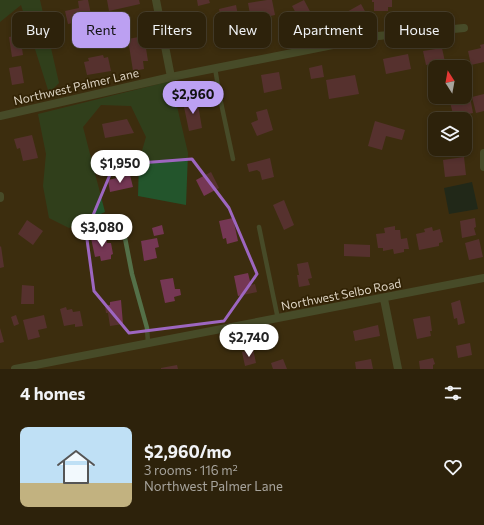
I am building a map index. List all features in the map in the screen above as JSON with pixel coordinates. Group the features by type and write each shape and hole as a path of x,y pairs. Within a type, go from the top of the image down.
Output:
{"street":[{"path":"156,0 171,77"},
{"name":"Northwest Palmer Lane","path":"0,116 171,77 378,36 464,28"},
{"path":"484,153 484,167"},
{"name":"Northwest Selbo Road","path":"15,369 384,299 484,278"},
{"path":"384,299 398,369"}],"lane":[{"path":"215,68 233,159"},
{"path":"259,228 278,319"},
{"path":"125,238 132,274 146,328 148,343"}],"highlighted area":[{"path":"192,159 229,208 257,274 224,321 129,333 94,291 86,232 114,165"}],"green space":[{"path":"0,0 40,0 43,12 23,12 21,5 0,22"},
{"path":"35,48 51,48 59,83 49,93"},
{"path":"171,81 188,153 186,205 138,196 139,161 146,137 131,106 101,105 83,127 105,212 69,228 49,218 43,186 46,154 38,114"}],"water":[{"path":"472,182 478,209 449,214 444,188"}],"building":[{"path":"88,0 91,12 72,12 72,23 68,24 65,11 79,8 78,1"},
{"path":"107,0 139,0 140,4 109,11"},
{"path":"197,0 209,0 210,3 198,6"},
{"path":"272,0 275,15 271,16 271,12 250,12 248,3"},
{"path":"304,0 310,12 295,12 292,6"},
{"path":"372,0 392,0 392,7 388,7 388,11 374,11 374,2 372,2"},
{"path":"361,4 365,12 347,12"},
{"path":"236,5 237,12 220,12 219,9"},
{"path":"12,36 12,48 22,48 23,55 12,57 9,37"},
{"path":"138,37 138,48 146,48 148,61 143,61 144,69 133,71 129,48 130,39"},
{"path":"484,44 484,62 472,65 472,60 470,60 468,51 481,48 480,45"},
{"path":"442,48 445,60 428,60 428,65 426,65 423,51"},
{"path":"408,54 411,69 386,74 383,59"},
{"path":"103,55 104,58 108,57 111,71 87,75 84,62 89,61 88,58"},
{"path":"322,65 324,77 311,79 309,68"},
{"path":"21,66 24,83 12,85 9,68"},
{"path":"279,72 282,89 264,93 261,75"},
{"path":"355,75 359,94 329,99 326,80"},
{"path":"484,94 484,111 476,113 472,97"},
{"path":"197,99 202,128 189,131 183,102"},
{"path":"450,104 471,104 473,113 472,112 452,112"},
{"path":"267,109 273,130 257,136 251,123 258,120 256,112"},
{"path":"127,119 134,133 105,138 102,124"},
{"path":"375,121 405,130 402,140 386,136 382,150 368,146"},
{"path":"32,135 38,158 23,161 20,148 17,149 14,139"},
{"path":"464,157 466,175 445,177 443,160"},
{"path":"270,158 274,177 262,180 260,172 257,170 249,172 247,164"},
{"path":"211,172 219,188 204,196 196,180"},
{"path":"130,175 133,187 110,192 108,180"},
{"path":"284,200 294,225 284,230 273,205"},
{"path":"233,218 238,241 227,244 226,238 223,239 219,221"},
{"path":"475,218 476,227 474,228 476,235 462,238 460,221"},
{"path":"27,220 43,231 33,245 18,234"},
{"path":"162,225 164,234 154,236 152,228"},
{"path":"395,226 395,230 400,230 401,239 407,238 409,249 404,249 404,252 394,254 393,249 383,251 383,248 378,248 376,234 385,233 384,228"},
{"path":"432,227 433,231 440,229 443,242 439,243 439,246 419,250 416,234 425,232 424,229"},
{"path":"106,235 107,243 111,243 113,254 111,255 111,259 101,261 100,256 95,257 91,238"},
{"path":"157,238 159,247 155,248 157,258 144,261 141,241"},
{"path":"479,239 483,257 469,260 465,243"},
{"path":"344,244 370,245 370,257 344,256"},
{"path":"1,246 4,267 0,268 0,247"},
{"path":"308,262 312,278 308,279 310,285 299,287 297,264"},
{"path":"248,273 251,285 255,284 257,292 238,296 234,276"},
{"path":"173,278 175,289 180,289 181,295 174,297 175,301 165,303 160,280"},
{"path":"22,285 34,286 34,304 21,304"},
{"path":"121,300 123,324 110,326 108,313 106,313 105,306 110,305 110,302"},
{"path":"460,300 465,323 458,325 457,318 454,319 451,303"},
{"path":"66,307 67,310 72,309 73,312 80,311 83,326 75,327 75,324 64,326 60,309"},
{"path":"16,315 19,324 14,326 11,317"},
{"path":"44,315 47,328 38,330 40,337 28,340 23,320"},
{"path":"430,316 432,331 430,331 431,336 417,339 413,319"},
{"path":"378,325 380,336 355,341 353,331"},
{"path":"0,328 4,342 0,343"},
{"path":"470,343 472,355 458,358 456,346"},
{"path":"253,349 256,363 245,366 242,352"},
{"path":"433,358 435,364 433,365 433,369 420,369 419,361"},
{"path":"283,359 287,369 273,369 271,363"},
{"path":"371,359 373,369 356,369 355,362"},
{"path":"177,365 178,369 161,369 161,368"}]}
